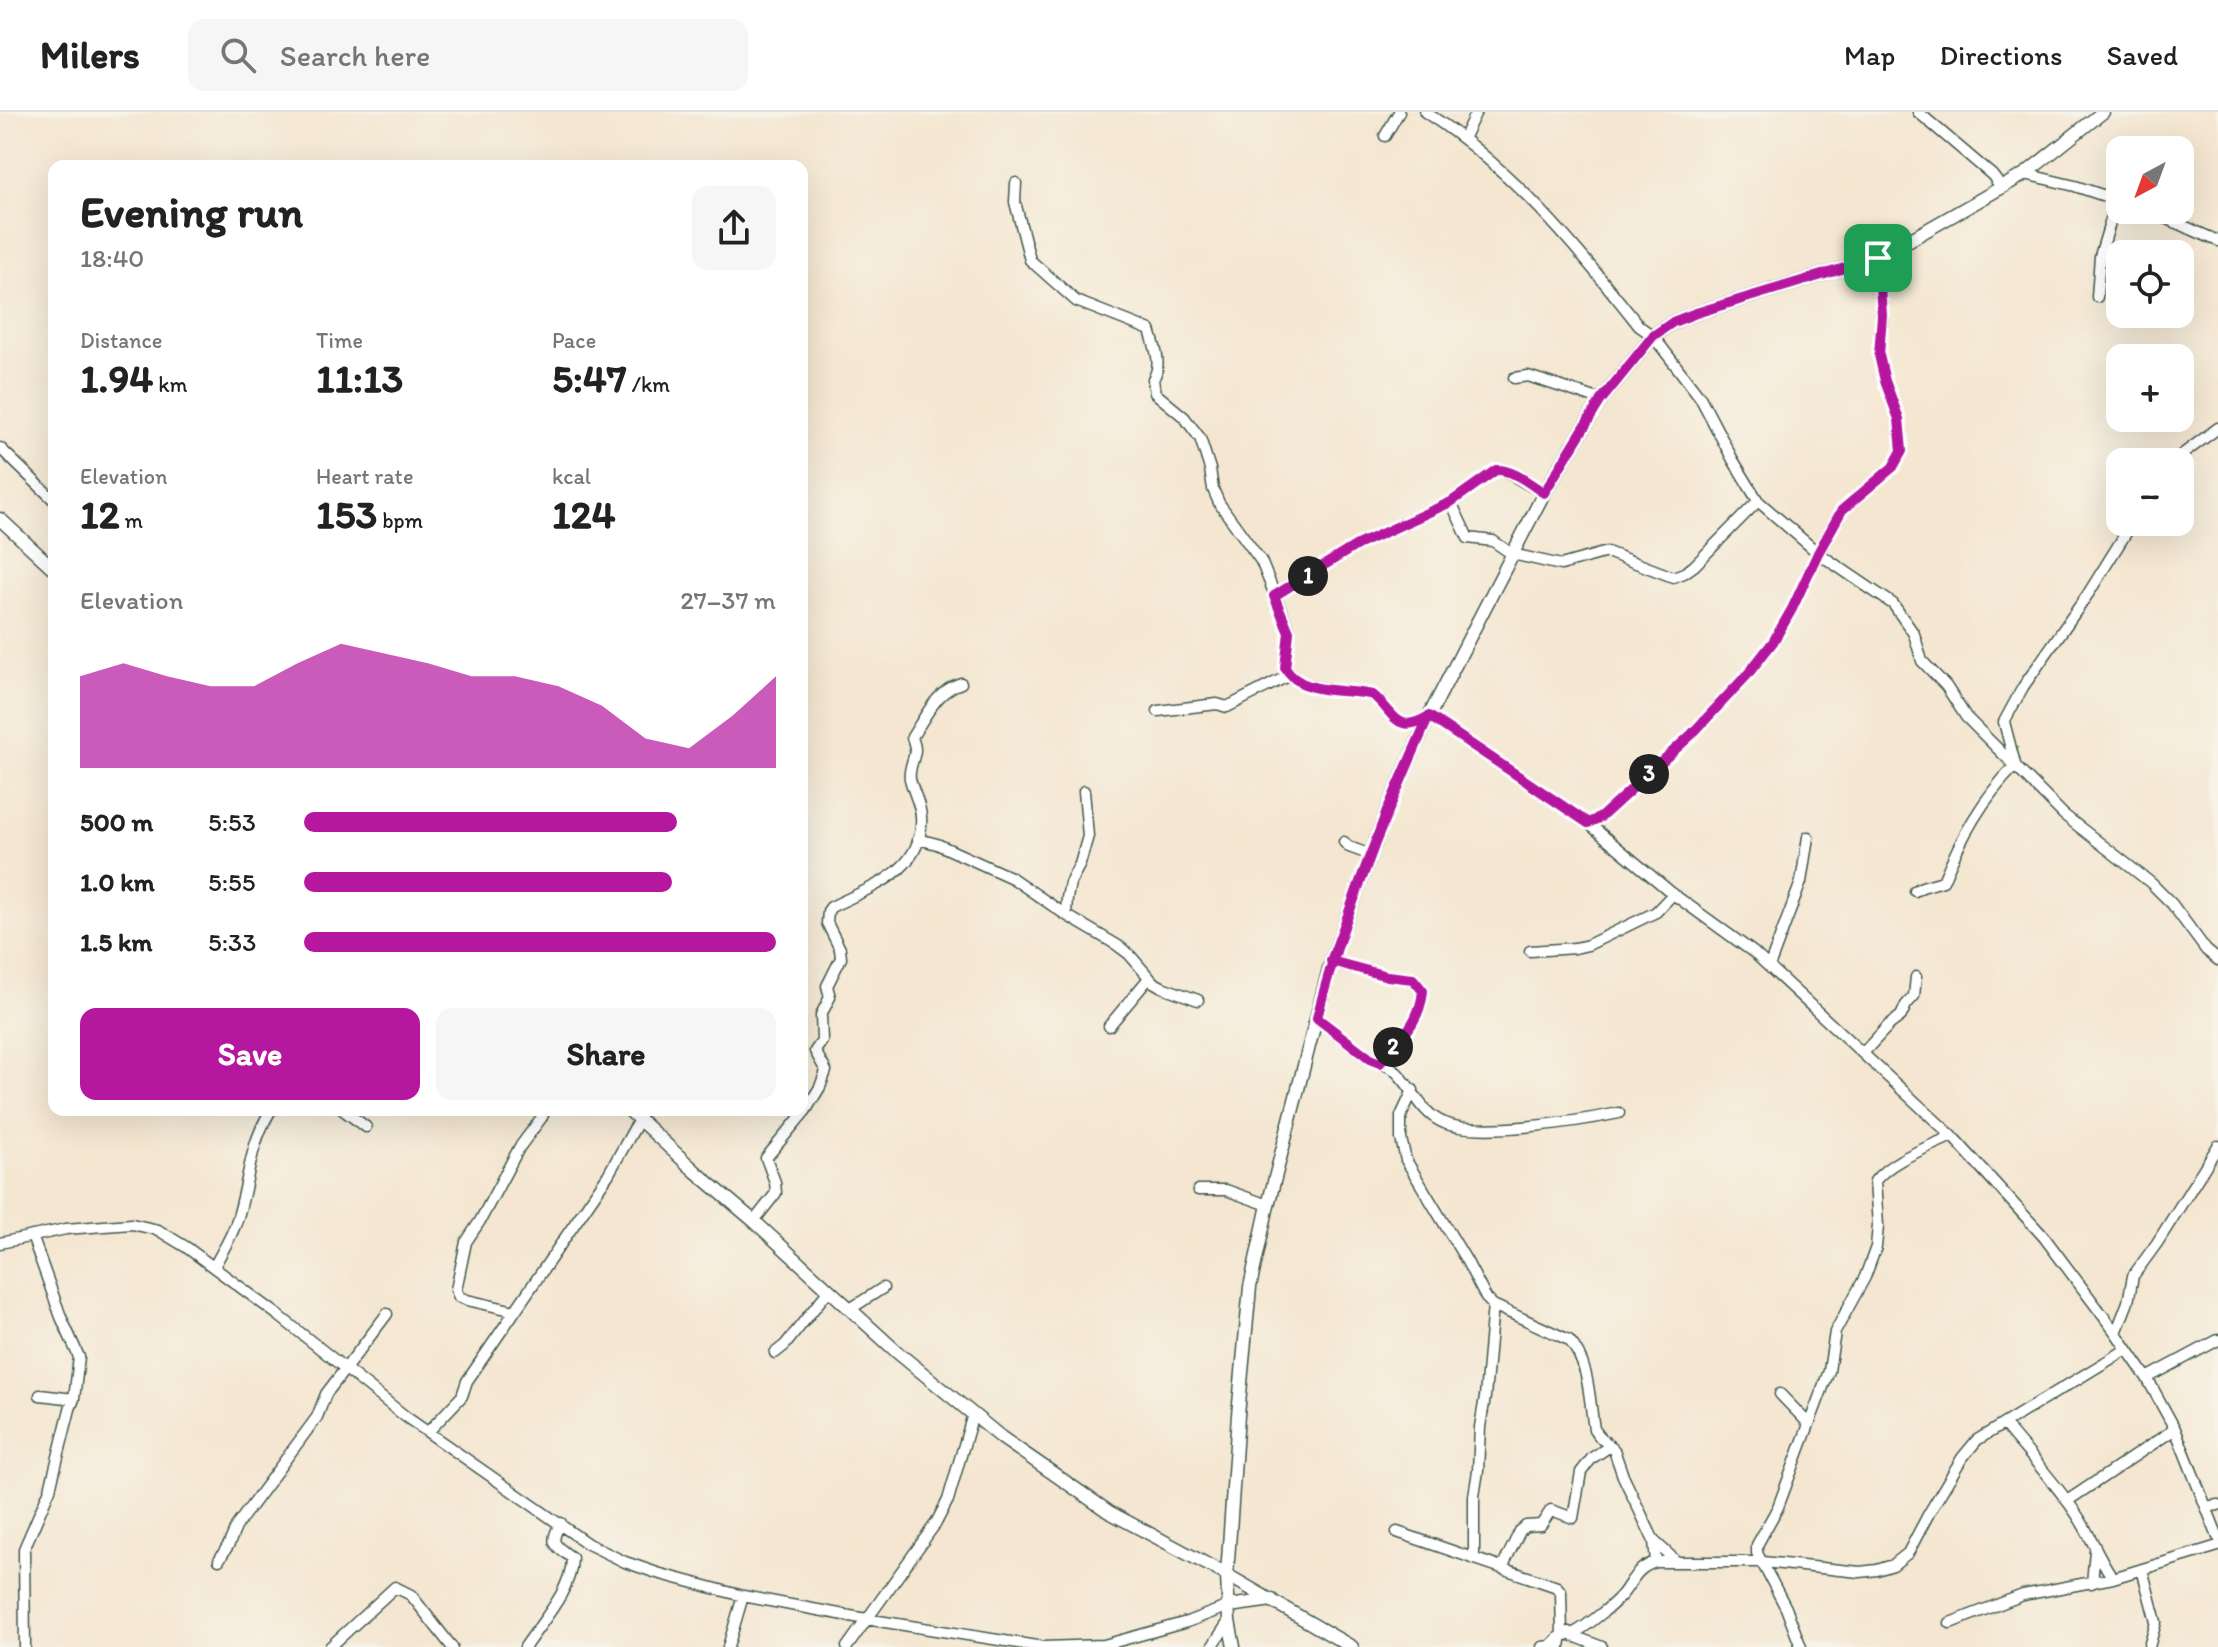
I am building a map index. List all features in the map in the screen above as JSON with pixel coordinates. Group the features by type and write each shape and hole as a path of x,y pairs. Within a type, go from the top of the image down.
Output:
{"street":[{"path":"1385,136 1399,112"},
{"path":"1425,112 1509,177 1546,213 1639,326 1653,336 1700,397 1758,501 1818,553 1893,604 1914,634 1922,661 1940,679 1966,717 2064,815 2151,883 2172,904 2206,950 2218,960"},
{"path":"1463,139 1476,112"},
{"path":"1918,112 1992,175 2002,188"},
{"path":"1234,1647 1229,1621 1227,1575 1250,1287 1331,961 1387,811 1429,716 1544,493 1601,400 1653,336 1673,322 1878,258 2025,174 2103,112"},
{"path":"2025,174 2106,196"},
{"path":"1016,183 1015,202 1030,260 1076,301 1150,330 1158,361 1158,372 1153,379 1155,393 1184,417 1200,438 1219,503 1261,561 1289,632 1285,668 1290,675 1304,683 1340,692 1373,695 1404,724 1412,724 1429,716"},
{"path":"2097,297 2100,256 2110,224"},
{"path":"2179,224 2218,241"},
{"path":"1588,823 1601,817 1691,735 1748,674 1786,620 1842,510 1893,467 1902,451 1899,419 1879,355 1882,315 1878,258"},
{"path":"1514,378 1528,376 1601,400"},
{"path":"2191,448 2218,428"},
{"path":"0,448 48,494"},
{"path":"1274,596 1357,545 1451,502 1496,470 1514,474 1544,493"},
{"path":"1451,502 1468,538 1493,541 1512,554 1561,565 1607,552 1673,577 1694,566 1758,501"},
{"path":"0,519 48,563"},
{"path":"2015,766 2004,722 2023,687 2124,536"},
{"path":"1158,711 1217,704 1227,707 1290,675"},
{"path":"808,1107 826,1071 815,1051 822,1041 821,1015 830,997 827,986 841,958 840,949 827,923 828,911 902,869 918,839 921,814 911,781 910,769 915,750 912,737 940,695 949,687 961,683"},
{"path":"1429,716 1588,823 1673,894 1753,952 1952,1136 2044,1237 2147,1378 2175,1429 2218,1537"},
{"path":"1915,891 1943,881 1962,838 1995,786 2015,766"},
{"path":"1066,915 1070,883 1080,864 1088,836 1084,791"},
{"path":"1769,967 1801,882 1808,837"},
{"path":"918,839 949,849 1012,878 1129,954 1149,978 1162,987 1198,1000"},
{"path":"1344,842 1371,855"},
{"path":"1530,951 1588,945 1656,912 1673,894"},
{"path":"1331,961 1387,976 1413,979 1423,991 1416,1020 1380,1063"},
{"path":"1863,1053 1901,1016 1915,993 1916,977"},
{"path":"1109,1026 1149,978"},
{"path":"1317,1018 1372,1060 1391,1067 1413,1090 1430,1115 1453,1127 1490,1129 1579,1121 1619,1113"},
{"path":"1413,1090 1401,1116 1401,1139 1406,1160 1486,1298 1493,1305 1569,1340 1577,1349 1584,1366 1594,1429 1614,1450 1654,1541 1656,1562"},
{"path":"214,1267 236,1225 251,1154 267,1116"},
{"path":"351,1116 366,1127"},
{"path":"515,1311 467,1300 459,1297 456,1290 466,1242 519,1148 542,1116"},
{"path":"428,1432 462,1396 472,1374 608,1175 634,1116"},
{"path":"638,1116 897,1352 1002,1438 1109,1512 1352,1647"},
{"path":"754,1221 776,1193 766,1158 801,1116"},
{"path":"1801,1647 1786,1608 1757,1553 1757,1545 1778,1507 1829,1371 1835,1332 1865,1277 1876,1247 1875,1181 1880,1173 1952,1136"},
{"path":"2116,1333 2128,1302 2133,1276 2218,1146"},
{"path":"1198,1190 1226,1190 1268,1205"},
{"path":"0,1243 66,1229 132,1224 158,1230 278,1315 406,1417 588,1544 657,1573 743,1596 1043,1647 1103,1646 1187,1622 1229,1606 1272,1600"},
{"path":"25,1647 24,1549 50,1489 74,1399 79,1357 32,1236"},
{"path":"850,1309 883,1288"},
{"path":"775,1353 829,1290"},
{"path":"1474,1559 1474,1496 1493,1305"},
{"path":"219,1560 237,1525 317,1417 323,1400 387,1314"},
{"path":"2147,1378 2218,1340"},
{"path":"1542,1647 1550,1646 1615,1601 1636,1573 1656,1562 1763,1562 1860,1572 1893,1565 1908,1553 1962,1458 1977,1440 2127,1349"},
{"path":"1780,1394 1809,1424"},
{"path":"40,1395 74,1399"},
{"path":"847,1647 928,1536 948,1500 973,1414"},
{"path":"2004,1424 2067,1501 2113,1578"},
{"path":"2067,1501 2175,1429"},
{"path":"1502,1568 1520,1531 1526,1526 1541,1525 1551,1510 1573,1518 1581,1472 1592,1458 1610,1446"},
{"path":"2206,1507 2218,1505"},
{"path":"525,1647 564,1589 572,1569 572,1558 555,1546 553,1540 561,1523"},
{"path":"1397,1532 1560,1589 1566,1635 1560,1647"},
{"path":"1654,1541 1677,1562"},
{"path":"1950,1623 2023,1595 2113,1578 2218,1546"},
{"path":"2092,1583 2095,1551"},
{"path":"2142,1569 2156,1622 2149,1647"},
{"path":"330,1647 395,1587 411,1595 452,1647"},
{"path":"728,1647 743,1596"},
{"path":"1212,1647 1229,1621"},
{"path":"961,1647 962,1634"},
{"path":"1566,1635 1602,1647"}],"route":[{"path":"1878,258 1673,322 1653,336 1601,400 1544,493 1514,474 1496,470 1451,502 1357,545 1274,596 1289,632 1285,668 1296,680 1340,692 1373,695 1404,724 1412,724 1429,716 1387,811 1331,961 1317,1018 1372,1060 1380,1063 1416,1020 1423,991 1413,979 1387,976 1331,961 1371,855 1387,811 1429,716 1588,823 1601,817 1691,735 1748,674 1773,642 1842,510 1893,467 1902,451 1899,419 1879,355 1882,315 1878,258"}]}
